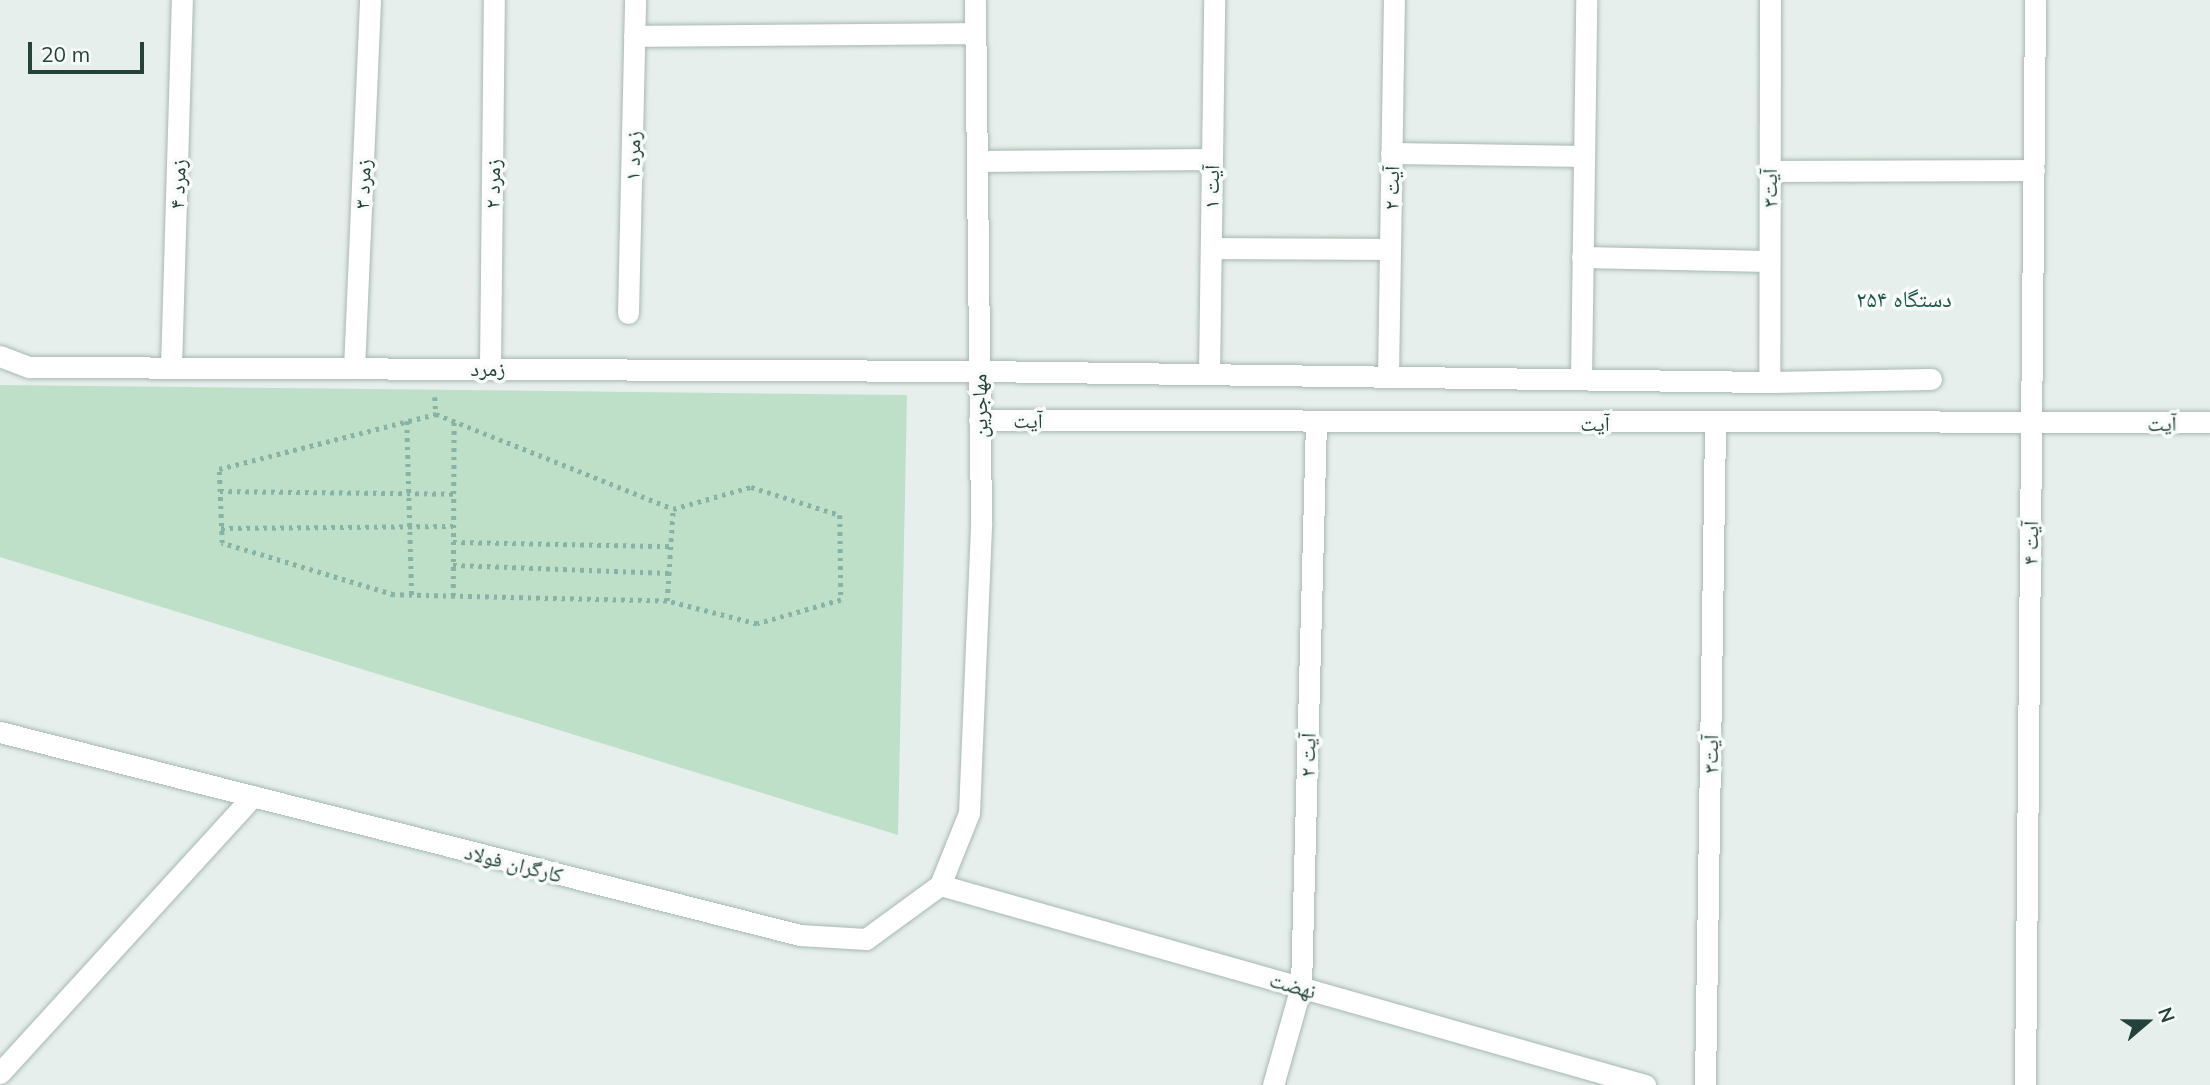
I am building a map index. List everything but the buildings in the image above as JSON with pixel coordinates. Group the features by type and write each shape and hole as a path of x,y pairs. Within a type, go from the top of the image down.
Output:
{"street":[{"name":"زمرد ۴","path":"171,367 183,0"},
{"name":"زمرد ۳","path":"354,368 370,0"},
{"name":"زمرد ۲","path":"490,368 494,0"},
{"name":"زمرد ۱","path":"628,313 635,0"},
{"name":"مهاجرین","path":"940,886 969,813 981,521 975,0"},
{"name":"آیت ۱","path":"1209,374 1214,0"},
{"name":"آیت ۲","path":"1388,377 1394,0"},
{"path":"1581,379 1586,0"},
{"name":"آیت۳","path":"1769,382 1770,0"},
{"name":"آیت ۴","path":"2025,1085 2035,0"},
{"path":"634,36 975,33"},
{"path":"1391,153 1584,156"},
{"path":"977,162 1212,159"},
{"path":"1769,171 2034,170"},
{"path":"1211,248 1390,249"},
{"path":"1582,257 1769,261"},
{"name":"زمرد","path":"0,356 29,367 979,371 1769,382"},
{"path":"1769,382 1931,379"},
{"name":"آیت","path":"979,420 2031,424 2210,422"},
{"name":"آیت ۲","path":"1273,1085 1301,987 1316,421"},
{"name":"آیت۳","path":"1705,1085 1714,423"},
{"name":"کارگران فولاد","path":"0,732 800,935 866,939 940,886"},
{"path":"0,1073 253,796"},
{"name":"نهضت","path":"940,886 1645,1085"}],"path":[{"path":"434,368 436,414"},
{"path":"436,414 673,509 751,487 839,515 841,600 757,624 667,601 394,595 222,543 219,469 436,414"},
{"path":"407,421 412,595"},
{"path":"453,596 454,421"},
{"path":"220,491 453,494"},
{"path":"667,601 673,509"},
{"path":"221,528 453,526"},
{"path":"453,542 671,546"},
{"path":"453,565 669,573"}],"green space":[{"path":"0,385 907,395 898,835 0,557"}],"district":[{"name":"۲۵۴ دستگاه","path":"1904,299"}]}
